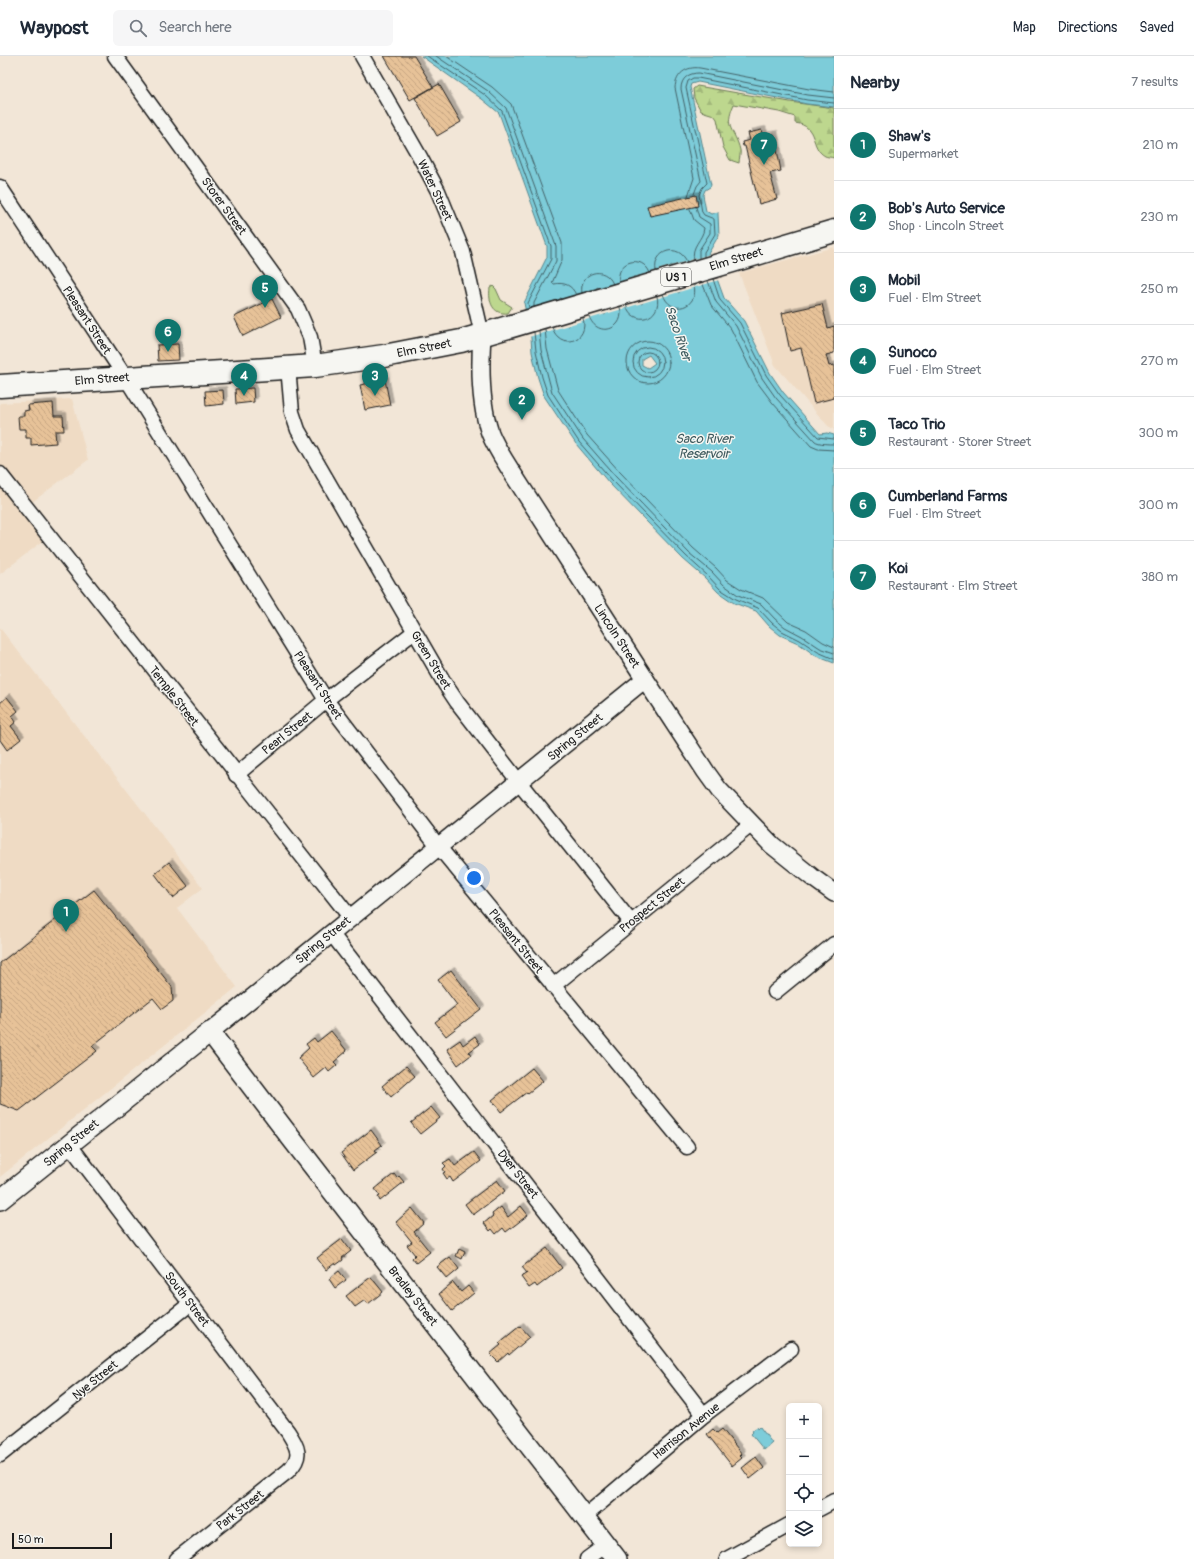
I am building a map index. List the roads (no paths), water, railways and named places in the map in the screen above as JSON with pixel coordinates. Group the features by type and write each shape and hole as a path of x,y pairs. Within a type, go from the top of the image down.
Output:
{"main road":[{"name":"Elm Street","path":"0,386 315,366 384,356 461,341 834,231"},
{"name":"Spring Street","path":"0,1200 210,1032"},
{"name":"Bradley Street","path":"210,1032 612,1552"}],"street":[{"name":"Storer Street","path":"115,56 298,309 310,336 315,366"},
{"name":"Water Street","path":"362,56 438,191 463,252 482,335"},
{"name":"Pleasant Street","path":"0,186 126,378 326,700 438,846 552,986 687,1147"},
{"name":"Lincoln Street","path":"482,335 480,357 484,409 488,427 494,442 515,477 645,679 719,790 772,845 834,893"},
{"name":"Green Street","path":"288,367 292,412 298,430 414,632 457,702 631,922"},
{"name":"Temple Street","path":"0,474 236,775 350,917"},
{"name":"Pearl Street","path":"236,775 326,700 414,632"},
{"name":"Spring Street","path":"210,1032 331,932 645,679"},
{"name":"Prospect Street","path":"552,986 752,824"},
{"name":"Dyer Street","path":"331,932 704,1415"},
{"path":"775,992 834,944"},
{"name":"South Street","path":"69,1144 288,1432 296,1447 298,1457"},
{"name":"Nye Street","path":"0,1455 190,1304"},
{"name":"Harrison Avenue","path":"584,1517 704,1415 791,1349"},
{"name":"Park Street","path":"177,1559 288,1471 298,1457"},
{"path":"822,1507 834,1501"},
{"path":"727,1559 786,1527"},
{"path":"587,1559 612,1552"}],"water":[{"name":"Saco River Reservoir","path":"421,56 834,56 834,107 807,104 698,82 691,84 690,87 711,185 705,190 703,195 706,211 711,214 718,212 719,235 708,254 724,298 744,321 770,373 783,392 820,434 827,433 834,435 834,663 816,656 798,643 780,635 769,626 756,611 734,603 718,592 705,578 683,559 609,483 576,444 544,396 532,352 531,338 524,303 547,257 547,246 499,113 482,99","holes":["672,265 680,292 678,293 670,266","635,276 643,303 641,304 633,277","598,287 606,314 604,315 596,288","560,298 561,298 569,326 567,326","649,355 655,363 648,368 642,365 642,359"]},
{"path":"757,1427 758,1429 760,1427 772,1443 764,1450 751,1434"}],"place":[{"name":"Koi","path":"764,165"},
{"name":"Taco Trio","path":"265,308"},
{"name":"Cumberland Farms","path":"168,352"},
{"name":"Sunoco","path":"244,396"},
{"name":"Mobil","path":"375,396"},
{"name":"Bob's Auto Service","path":"522,420"},
{"name":"Shaw's","path":"66,932"}],"water label":[{"name":"Saco River","path":"679,333"}]}
